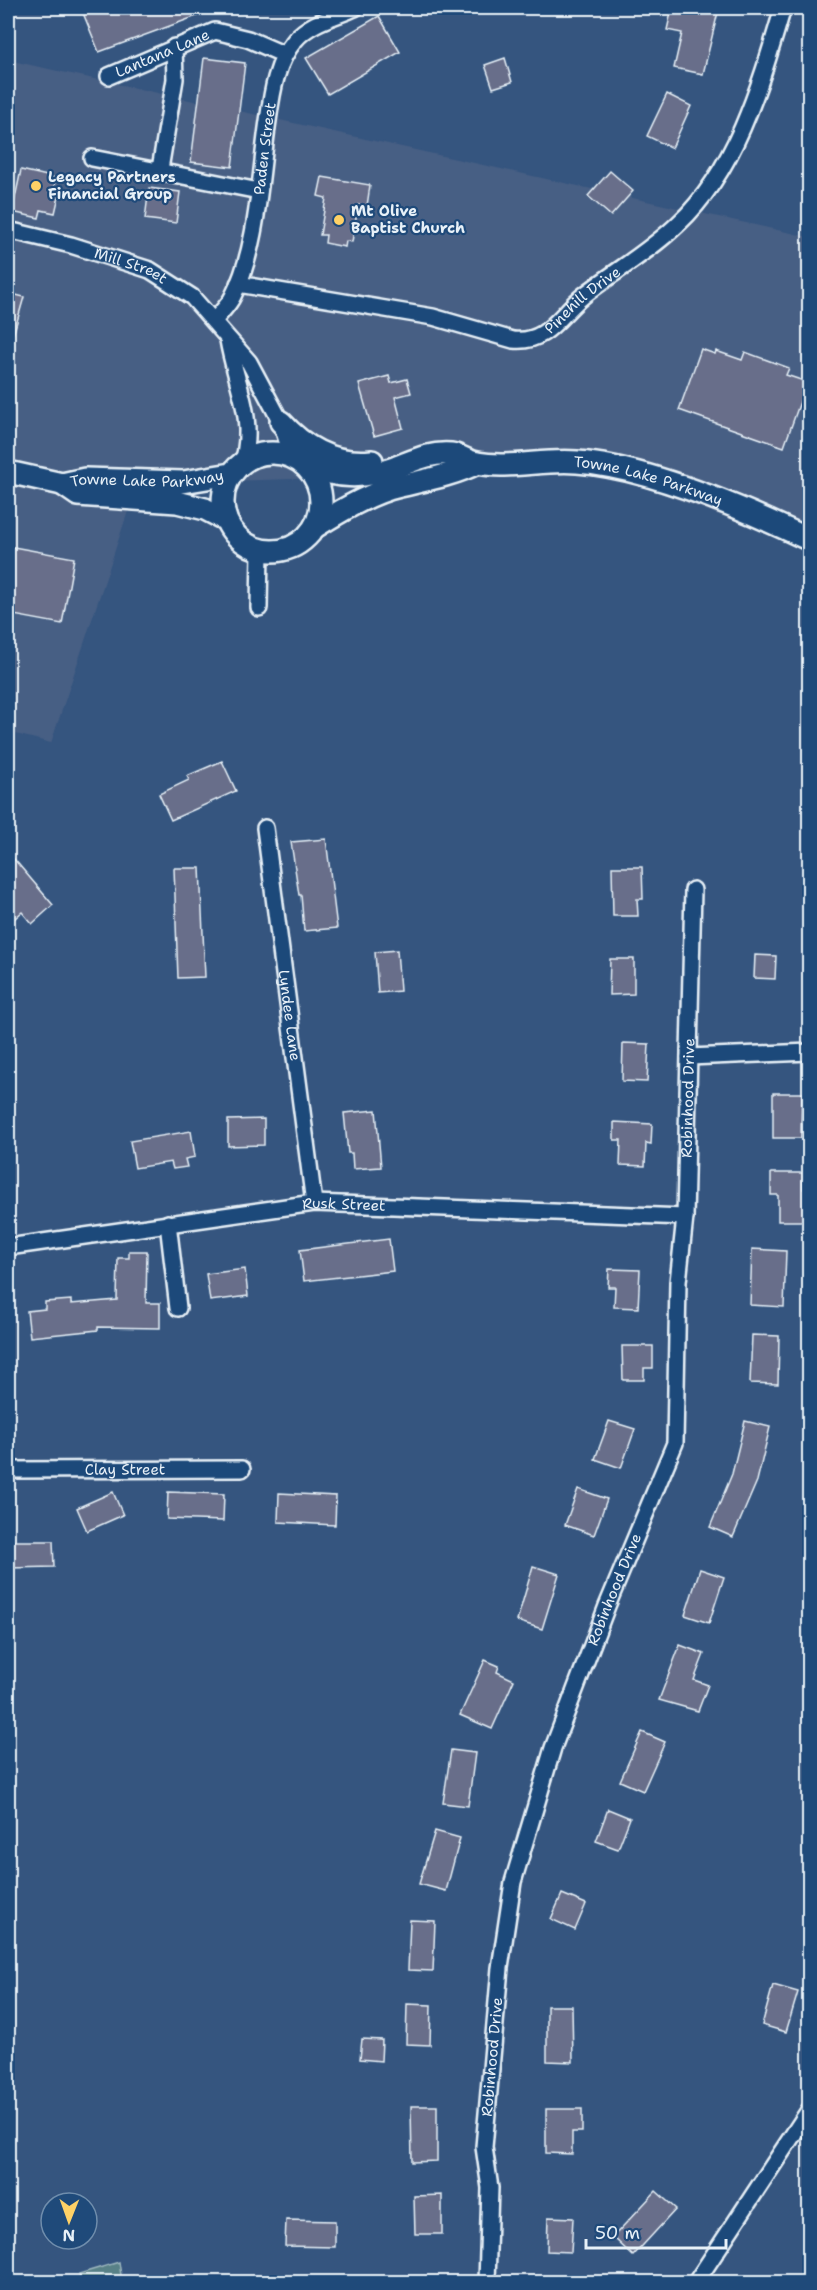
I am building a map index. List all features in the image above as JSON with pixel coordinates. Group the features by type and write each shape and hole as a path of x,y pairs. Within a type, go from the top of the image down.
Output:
{"main road":[{"path":"281,422 293,436 316,451 352,463 420,457"},
{"path":"267,453 299,461 316,480 321,496 320,513 315,527 304,539 291,547 276,551 260,550 246,544 234,534 226,520 222,505 224,489 237,468 267,453"},
{"name":"Towne Lake Parkway","path":"299,461 334,476 361,476 393,469 420,457 451,454 477,463 578,462 626,471 724,503 810,540"},
{"name":"Towne Lake Parkway","path":"315,527 340,511 386,490 461,472 477,463"},
{"name":"Towne Lake Parkway","path":"63,484 86,479 183,482 237,468"},
{"name":"Towne Lake Parkway","path":"8,472 63,484 78,495 177,502 205,509 226,520"}],"street":[{"name":"Paden Street","path":"213,321 232,298 238,284 259,191 272,94 285,55 307,28 355,8"},
{"name":"Pinehill Drive","path":"238,284 433,316 513,340 526,342 541,336 581,298 663,238 698,202 724,162 741,129 759,85 783,8"},
{"name":"Lantana Lane","path":"108,76 215,32 248,39 285,55"},
{"path":"160,169 175,79 174,47"},
{"path":"92,158 160,169 259,191"},
{"name":"Mill Street","path":"8,230 71,245 150,270 192,297 249,362 299,461"},
{"name":"Mill Street","path":"228,340 232,366 248,421 247,447 237,468"},
{"path":"259,608 260,550"},
{"name":"Lyndee Lane","path":"265,828 314,1203"},
{"name":"Robinhood Drive","path":"487,2283 490,2188 484,2147 500,1968 513,1882 553,1748 607,1606 675,1443 678,1282 685,1216 693,890"},
{"path":"689,1057 810,1052"},
{"name":"Rusk Street","path":"8,1247 314,1203 685,1216"},
{"path":"168,1223 178,1308"},
{"name":"Clay Street","path":"8,1470 242,1469"},
{"path":"696,2283 810,2109"}],"shaded area":[{"path":"8,60 809,237 809,549 597,469 137,484 51,743 8,732"}],"green space":[{"path":"119,2262 122,2282 81,2282 79,2274"}],"building":[{"path":"81,8 216,8 216,9 99,52"},
{"path":"672,8 719,8 703,74 674,68 682,33 667,30"},
{"path":"379,16 400,52 328,94 306,58"},
{"path":"204,58 245,63 232,167 191,162"},
{"path":"505,58 512,82 493,88 485,65"},
{"path":"667,94 691,106 672,148 647,136"},
{"name":"Legacy Partners Financial Group","path":"21,170 56,178 52,195 59,196 55,213 41,210 39,218 12,212"},
{"path":"610,171 633,191 611,216 588,196"},
{"name":"Mt Olive Baptist Church","path":"322,177 370,185 367,206 358,205 352,242 346,241 345,247 325,243 326,235 320,235 326,198 318,196"},
{"path":"149,188 180,192 176,223 145,219"},
{"path":"8,293 24,297 12,339 8,339"},
{"path":"701,349 715,354 716,351 742,360 745,352 789,368 786,375 807,382 784,447 679,410"},
{"path":"389,376 391,383 407,379 411,393 395,397 403,428 374,436 359,384"},
{"path":"8,546 74,558 62,624 8,614"},
{"path":"222,761 236,791 171,820 159,794 189,780 187,776"},
{"path":"326,839 337,928 304,931 301,895 299,895 291,842"},
{"path":"8,852 53,905 32,924 22,912 8,924"},
{"path":"612,867 642,867 643,899 637,899 638,916 613,916"},
{"path":"174,868 200,868 205,977 178,978"},
{"path":"397,950 400,991 378,993 375,952"},
{"path":"755,955 776,956 775,979 754,978"},
{"path":"610,959 634,959 634,994 609,995"},
{"path":"623,1043 649,1044 647,1082 622,1081"},
{"path":"773,1093 802,1093 801,1138 773,1138"},
{"path":"376,1110 381,1167 353,1169 352,1153 348,1153 344,1113"},
{"path":"264,1119 264,1145 228,1146 228,1120"},
{"path":"614,1122 652,1124 651,1144 646,1143 645,1166 620,1165 621,1140 614,1140"},
{"path":"191,1131 195,1157 185,1159 187,1167 173,1169 171,1162 135,1168 130,1141"},
{"path":"771,1173 803,1173 803,1189 810,1189 810,1204 804,1204 804,1221 778,1221 778,1195 771,1195"},
{"path":"389,1239 393,1271 304,1281 300,1250"},
{"path":"752,1249 786,1251 784,1307 750,1305"},
{"path":"129,1251 147,1251 146,1303 160,1303 160,1328 98,1327 98,1330 30,1337 27,1311 45,1309 45,1302 71,1300 71,1304 117,1300 118,1258 129,1258"},
{"path":"245,1269 248,1296 210,1301 206,1274"},
{"path":"609,1269 640,1270 638,1308 614,1307 615,1287 608,1287"},
{"path":"752,1335 779,1336 778,1384 750,1383"},
{"path":"622,1346 653,1346 653,1368 644,1368 644,1380 623,1380"},
{"path":"609,1421 635,1429 621,1468 595,1459"},
{"path":"745,1421 770,1427 757,1481 733,1537 710,1527 732,1474"},
{"path":"578,1489 607,1499 594,1535 565,1525"},
{"path":"113,1492 123,1515 87,1531 77,1508"},
{"path":"168,1492 224,1494 223,1521 167,1519"},
{"path":"279,1493 336,1496 335,1525 278,1522"},
{"path":"8,1541 53,1541 54,1567 8,1568"},
{"path":"533,1566 559,1574 542,1629 517,1621"},
{"path":"700,1569 724,1577 709,1623 685,1615"},
{"path":"680,1645 704,1654 694,1680 708,1685 698,1711 659,1700"},
{"path":"485,1660 499,1666 497,1672 514,1680 492,1729 460,1715"},
{"path":"642,1732 665,1742 643,1791 620,1781"},
{"path":"451,1750 475,1753 468,1806 443,1803"},
{"path":"608,1809 630,1818 618,1849 596,1841"},
{"path":"435,1831 460,1838 446,1891 419,1884"},
{"path":"562,1894 586,1904 575,1930 551,1919"},
{"path":"410,1920 435,1921 433,1971 408,1970"},
{"path":"773,1985 798,1992 786,2032 762,2025"},
{"path":"407,2004 431,2005 430,2045 406,2044"},
{"path":"547,2006 572,2006 573,2062 547,2061"},
{"path":"362,2039 382,2040 381,2061 360,2059"},
{"path":"411,2106 437,2106 437,2161 412,2162"},
{"path":"546,2109 582,2109 582,2132 572,2132 572,2154 546,2153"},
{"path":"656,2191 676,2209 633,2256 613,2237"},
{"path":"442,2195 442,2234 415,2234 414,2196"},
{"path":"548,2217 573,2218 571,2252 547,2251"},
{"path":"286,2220 335,2221 335,2247 285,2246"}],"place":[{"name":"Legacy Partners Financial Group","path":"36,186"},
{"name":"Mt Olive Baptist Church","path":"339,220"}]}
